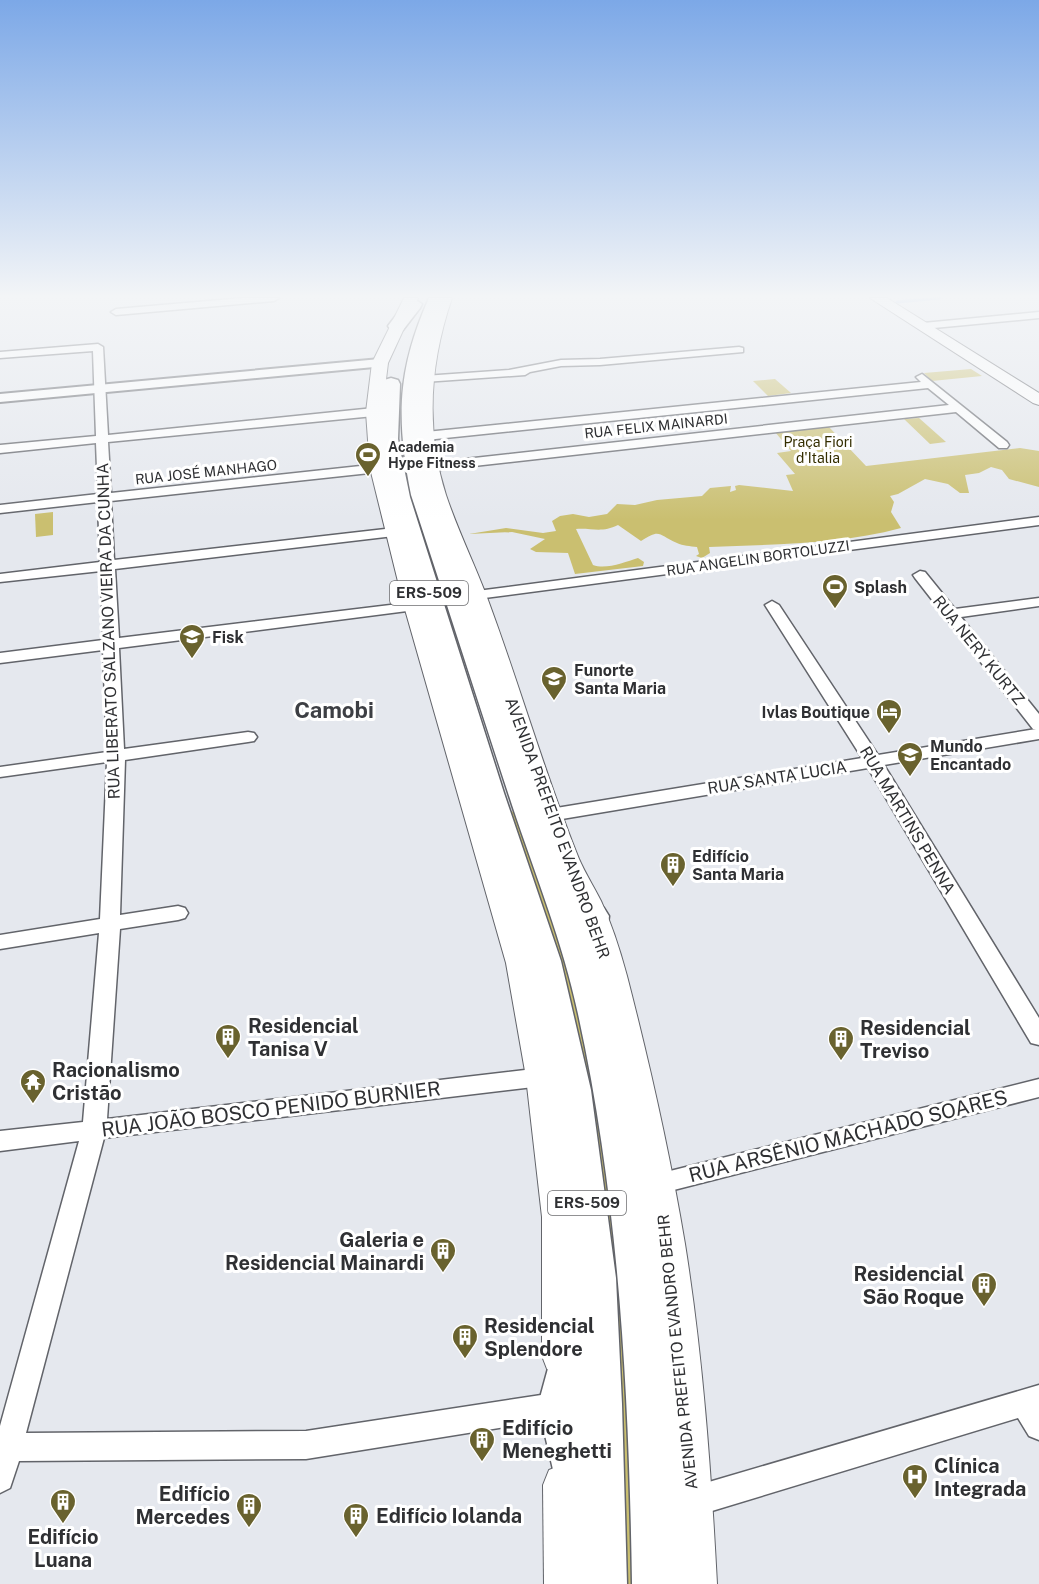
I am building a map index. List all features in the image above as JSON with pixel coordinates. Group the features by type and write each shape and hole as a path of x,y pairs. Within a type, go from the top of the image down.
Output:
{"highway":[{"name":"AVENIDA PREFEITO EVANDRO BEHR","path":"403,372 408,412 423,457 422,495 472,637 488,692 540,814 552,873 586,976 608,1072 635,1241 657,1503 658,1584"},
{"name":"AVENIDA PREFEITO EVANDRO BEHR","path":"403,372 389,400 388,439 399,497 465,742 486,785 544,960 579,1130 594,1278 599,1404 589,1579"},
{"name":"ERS-509","path":"374,412 388,439"},
{"name":"ERS-509","path":"408,412 423,457"},
{"name":"ERS-509","path":"445,561 477,595 472,637"},
{"path":"486,785 540,814"},
{"name":"ERS-509","path":"552,873 592,916 586,976"},
{"name":"ERS-509","path":"589,1579 561,1405 594,1278"}],"main road":[{"name":"AVENIDA PREFEITO EVANDRO BEHR","path":"402,372 374,412 378,468 415,606 465,742 521,963 542,1077 561,1217 561,1405"},
{"name":"AVENIDA PREFEITO EVANDRO BEHR","path":"404,372 422,396 423,457 477,595 540,814 567,862 602,939 634,1068 658,1184 679,1339 692,1502 695,1584"},
{"path":"999,372 1039,400"}],"street":[{"name":"RUA LIBERATO SALZANO VIEIRA DA CUNHA","path":"0,1478 4,1447 94,1130 110,923 116,756 99,372"},
{"path":"0,398 100,389 388,372"},
{"path":"423,457 926,380 1003,446"},
{"name":"RUA FELIX MAINARDI","path":"423,457 958,408"},
{"path":"0,449 374,412"},
{"name":"RUA JOSÉ MANHAGO","path":"0,509 378,468"},
{"name":"RUA ANGELIN BORTOLUZZI","path":"477,595 1039,521"},
{"path":"0,578 394,532"},
{"name":"RUA NERY KURTZ","path":"920,575 1039,725"},
{"path":"949,614 1039,602"},
{"name":"RUA MARTINS PENNA","path":"772,605 873,761 1039,1037"},
{"path":"0,658 415,606"},
{"name":"RUA SANTA LUCIA","path":"540,814 1039,734"},
{"path":"0,772 248,737"},
{"path":"0,942 178,913"},
{"name":"RUA JOÃO BOSCO PENIDO BURNIER","path":"0,1141 542,1077"},
{"name":"RUA ARSÊNIO MACHADO SOARES","path":"658,1184 1039,1088"},
{"path":"4,1447 306,1445 561,1405"},
{"path":"692,1502 1034,1409"}],"green space":[{"path":"976,372 982,376 932,381 924,373"},
{"path":"775,379 791,393 768,396 753,381"},
{"path":"919,418 946,442 930,444 904,419"},
{"name":"Praça Fiori d'Italia","path":"829,427 866,466 1020,448 1039,451 1039,487 1009,479 1002,470 991,467 979,473 965,475 969,493 960,493 948,484 925,479 890,496 894,502 891,512 901,528 830,541 709,547 710,553 702,558 696,556 699,554 697,547 679,544 659,534 641,541 618,525 602,530 576,529 593,565 610,566 638,558 644,562 643,566 575,574 568,553 536,552 530,549 545,539 512,532 469,534 506,528 543,533 556,531 552,521 560,516 573,514 589,517 607,514 617,504 635,505 657,500 702,496 710,488 731,486 730,492 736,490 735,486 739,485 793,491 786,475 795,474 777,453 791,451 775,432"},
{"path":"53,512 53,535 36,537 35,514"},
{"path":"503,808 519,814 571,961 621,1236 639,1584 618,1584"}],"place":[{"name":"Academia Hype Fitness","path":"368,478"},
{"name":"Splash","path":"835,610"},
{"name":"Fisk","path":"192,660"},
{"name":"Funorte Santa Maria","path":"554,702"},
{"name":"Ivlas Boutique","path":"889,735"},
{"name":"Mundo Encantado","path":"910,778"},
{"name":"Edifício Santa Maria","path":"673,888"},
{"name":"Residencial Tanisa V","path":"228,1060"},
{"name":"Residencial Treviso","path":"841,1062"},
{"name":"Racionalismo Cristão","path":"33,1105"},
{"name":"Galeria e Residencial Mainardi","path":"443,1274"},
{"name":"Residencial São Roque","path":"984,1308"},
{"name":"Residencial Splendore","path":"465,1360"},
{"name":"Edifício Meneghetti","path":"482,1463"},
{"name":"Clínica Integrada","path":"915,1500"},
{"name":"Edifício Luana","path":"63,1525"},
{"name":"Edifício Mercedes","path":"249,1529"},
{"name":"Edifício Iolanda","path":"356,1539"}],"district":[{"name":"Camobi","path":"334,710"}]}
